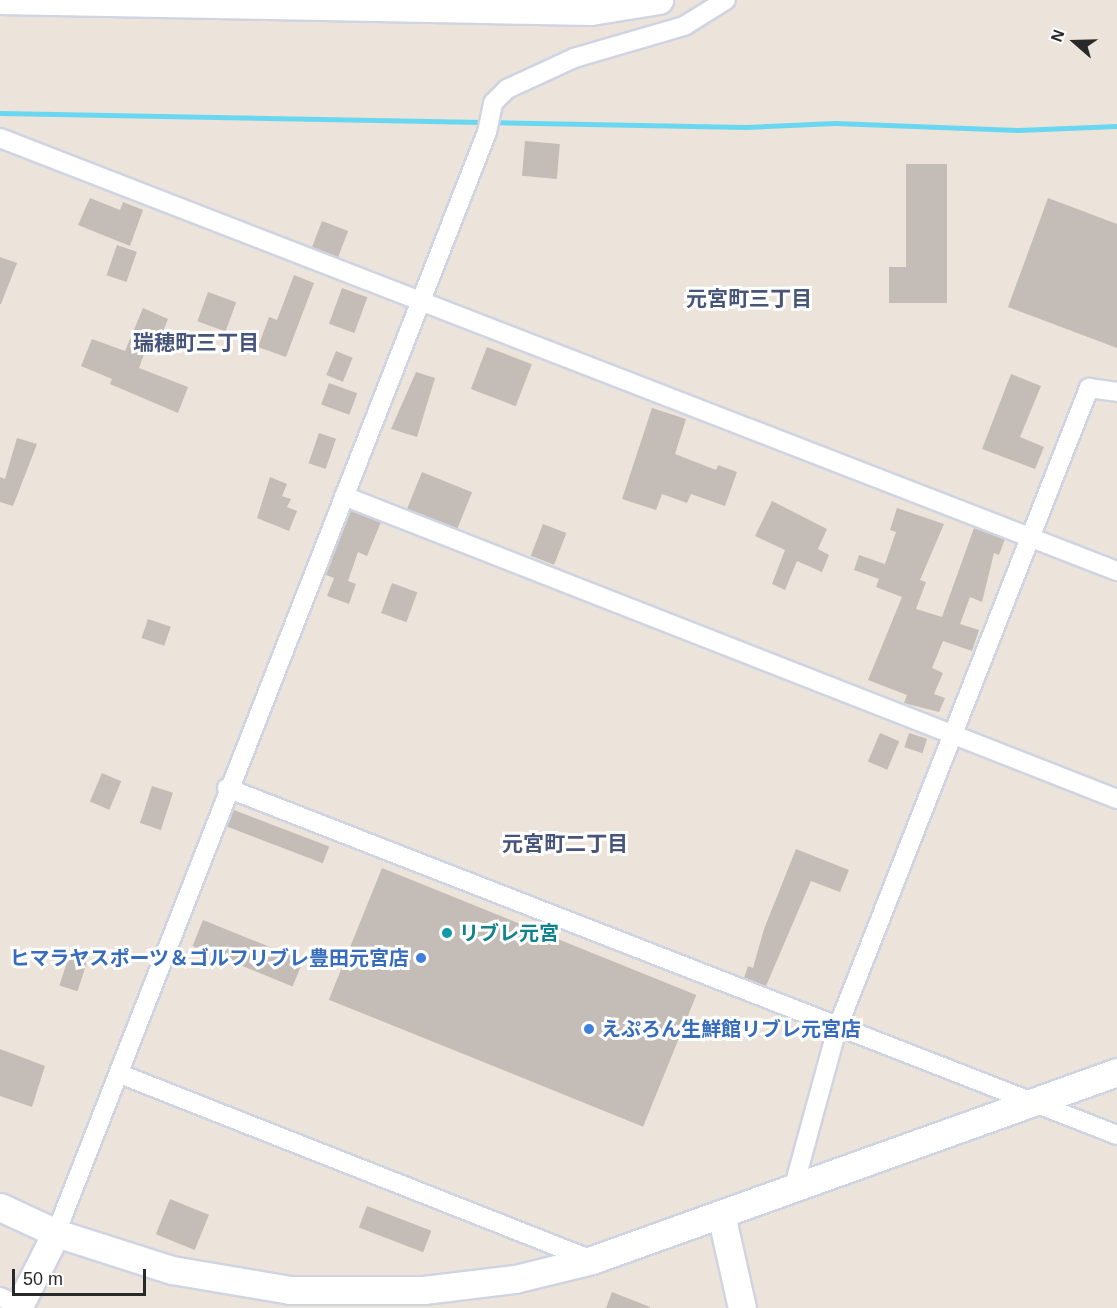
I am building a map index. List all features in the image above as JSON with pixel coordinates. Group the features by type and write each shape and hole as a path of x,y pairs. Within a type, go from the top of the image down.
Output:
{"street":[{"path":"0,0 591,11 659,0"},
{"path":"16,1304 56,1233 120,1074 227,788 487,132 491,110 507,89 574,58 684,26 726,0"},
{"path":"0,138 1117,571"},
{"path":"794,1186 837,1029 1089,388 1117,392"},
{"path":"344,496 1117,800"},
{"path":"227,788 837,1029 1117,1135"},
{"path":"0,1207 56,1233 151,1265 252,1285 319,1292 424,1290 515,1279 592,1260 1117,1072"},
{"path":"120,1074 592,1260"},
{"path":"721,1214 742,1308"}],"building":[{"path":"525,141 560,144 557,179 522,176"},
{"path":"906,164 947,164 947,303 889,303 889,267 906,267"},
{"path":"90,198 120,210 123,202 143,210 130,246 78,225"},
{"path":"1048,198 1117,224 1117,348 1008,307"},
{"path":"322,221 348,231 338,257 312,247"},
{"path":"117,245 137,252 126,282 107,275"},
{"path":"0,257 17,263 1,304 0,304"},
{"path":"294,275 314,283 286,357 258,347 269,317 277,320"},
{"path":"342,288 367,297 354,333 329,324"},
{"path":"208,292 236,302 226,331 197,321"},
{"path":"143,308 168,319 160,339 151,335 139,368 188,387 178,413 110,384 112,379 81,366 92,339 125,351"},
{"path":"487,347 532,364 516,406 471,389"},
{"path":"336,351 353,358 343,382 326,375"},
{"path":"416,372 435,378 417,437 391,429"},
{"path":"1011,374 1041,386 1020,437 1044,447 1035,469 982,449"},
{"path":"329,383 357,393 349,415 321,405"},
{"path":"652,408 686,419 675,454 716,470 718,465 737,472 725,506 691,494 687,503 662,494 656,510 622,499"},
{"path":"319,433 336,439 326,469 309,463"},
{"path":"17,438 37,444 13,506 0,502 0,477 5,479"},
{"path":"422,472 472,492 457,529 407,509"},
{"path":"270,477 287,484 282,496 291,499 287,507 297,511 289,531 257,518"},
{"path":"772,501 827,529 818,549 829,555 822,572 797,561 785,590 772,584 785,550 755,536"},
{"path":"897,508 944,524 920,580 926,582 916,609 942,617 974,528 1005,539 999,555 994,553 982,602 970,597 960,624 979,630 972,651 943,641 932,668 943,673 934,694 945,698 939,712 904,703 907,695 868,680 902,597 876,587 879,579 854,570 859,555 885,564 896,532 890,530"},
{"path":"351,511 381,522 367,556 358,552 348,581 356,584 349,604 327,596 334,578 326,575"},
{"path":"543,524 566,533 554,565 531,556"},
{"path":"392,583 417,592 406,622 381,613"},
{"path":"148,619 171,627 164,646 141,638"},
{"path":"880,733 899,741 887,770 868,762"},
{"path":"909,733 927,739 922,753 904,747"},
{"path":"102,773 121,781 109,810 90,802"},
{"path":"152,786 173,793 161,830 140,823"},
{"path":"234,810 329,847 323,863 228,827"},
{"path":"796,849 849,870 840,892 811,881 766,986 744,978 748,966 753,968 764,929"},
{"name":"リブレ元宮","path":"382,868 696,995 643,1127 329,1000"},
{"path":"203,920 303,960 293,986 193,946"},
{"path":"69,956 87,962 77,991 59,985"},
{"path":"0,1049 45,1066 32,1107 0,1096"},
{"path":"170,1199 209,1215 195,1250 156,1234"},
{"path":"367,1206 431,1231 423,1252 359,1227"},
{"path":"612,1292 650,1307 650,1308 606,1308"}],"waterway":[{"path":"0,113 746,127 835,123 1018,130 1117,126"}],"place":[{"name":"リブレ元宮","path":"447,933"},
{"name":"ヒマラヤスポーツ＆ゴルフリブレ豊田元宮店","path":"421,958"},
{"name":"えぷろん生鮮館リブレ元宮店","path":"589,1029"}],"district":[{"name":"元宮町三丁目","path":"749,299"},
{"name":"瑞穂町三丁目","path":"196,343"},
{"name":"元宮町二丁目","path":"565,844"}]}
